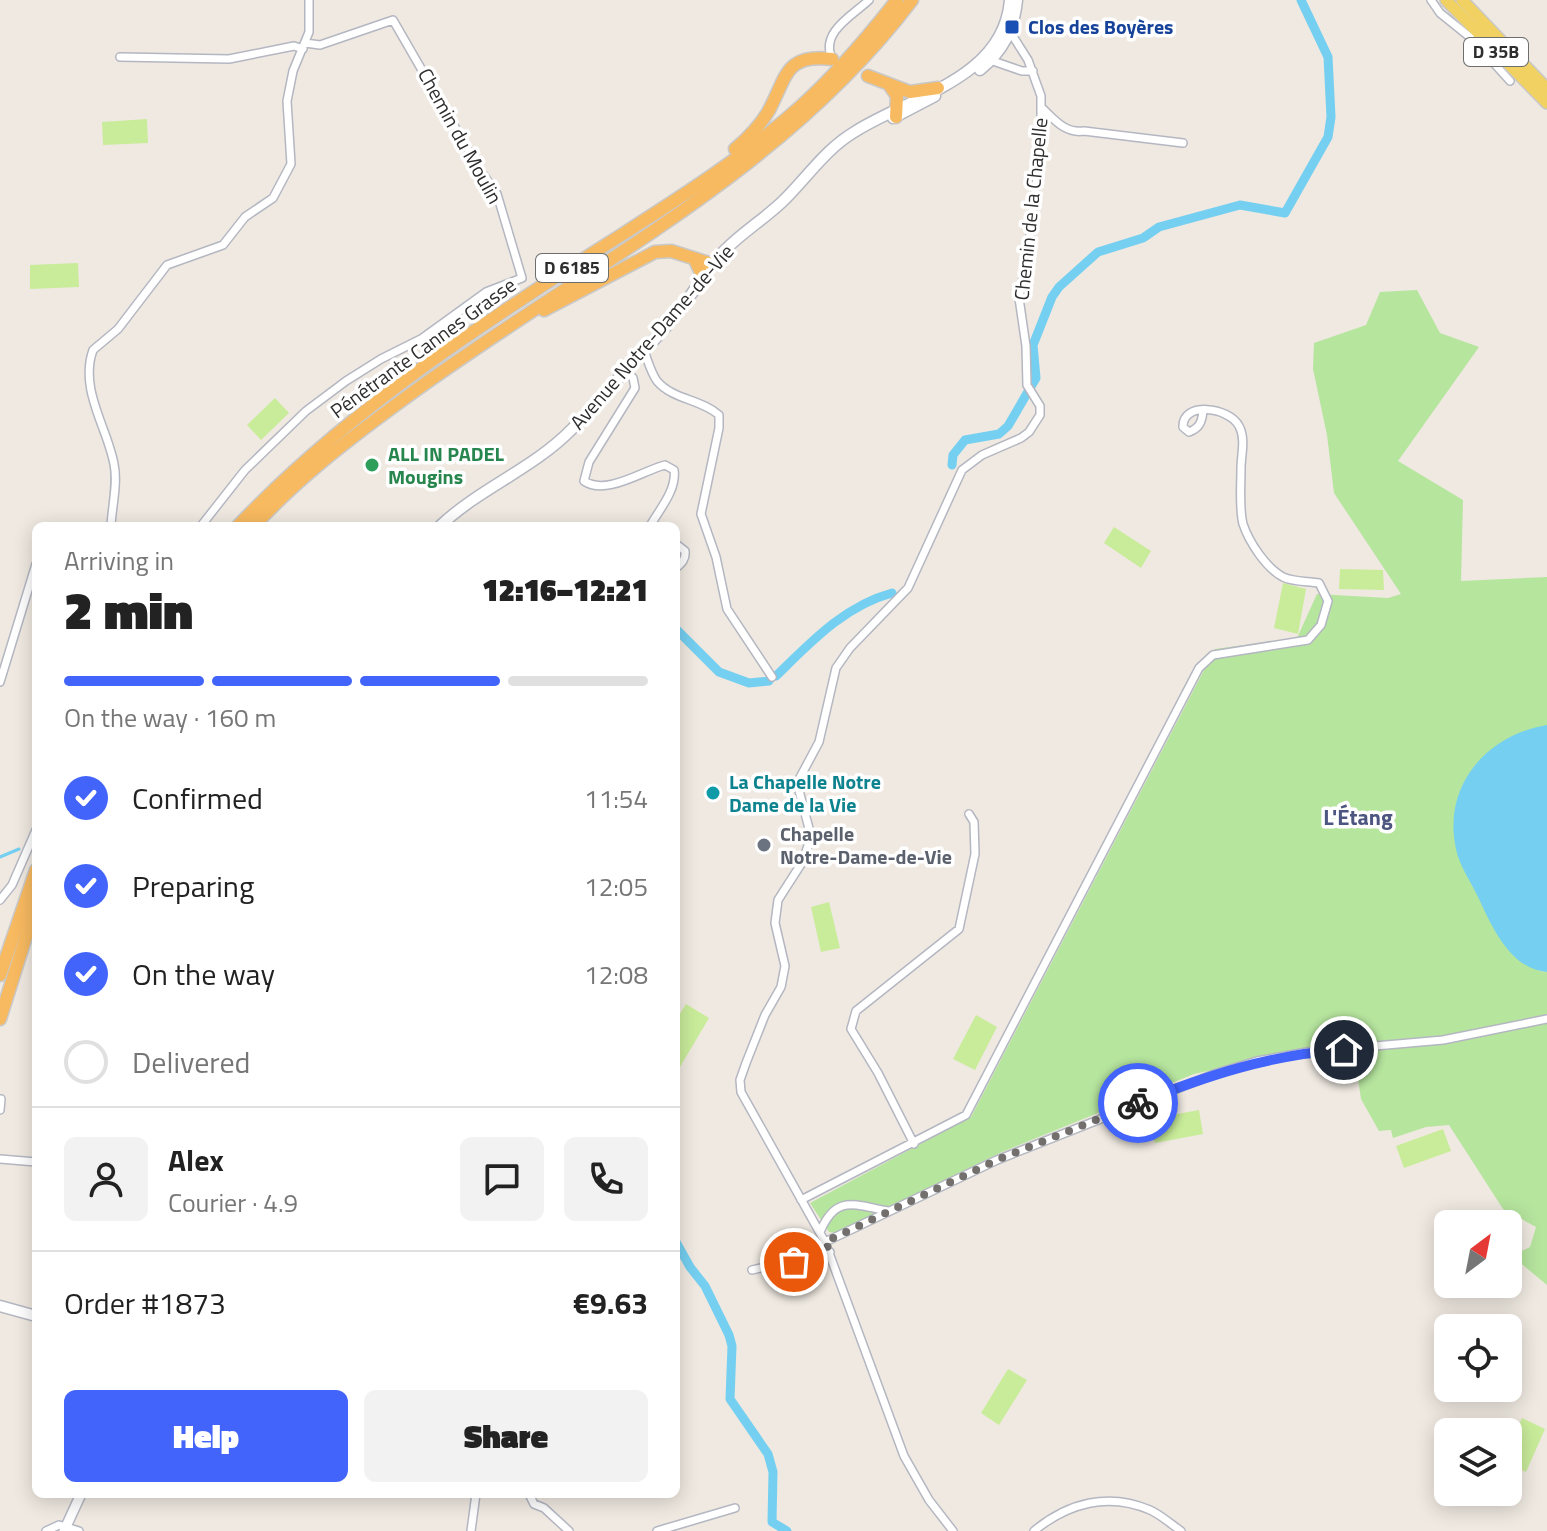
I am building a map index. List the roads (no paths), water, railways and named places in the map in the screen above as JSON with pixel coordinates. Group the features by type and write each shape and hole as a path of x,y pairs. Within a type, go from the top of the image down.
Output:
{"highway":[{"name":"Pénétrante Cannes Grasse","path":"242,522 304,462 412,375 700,185 801,106 849,58 897,0"},
{"name":"Pénétrante Cannes Grasse","path":"258,522 348,440 485,342 714,189 761,154 840,85 912,0"},
{"path":"622,234 754,132 791,66 807,59 832,59"},
{"path":"868,76 910,92 938,88"},
{"path":"889,85 896,92 897,112"},
{"path":"485,342 645,256 671,251 712,264"},
{"path":"695,260 703,277"},
{"path":"0,975 32,882"},
{"path":"0,1019 32,918"}],"main road":[{"name":"Avenue Notre-Dame-de-Vie","path":"1008,29 1010,0"},
{"name":"Avenue Notre-Dame-de-Vie","path":"897,112 972,76 1008,29 1017,0"},
{"name":"D 35B","path":"1446,0 1547,103"},
{"name":"D 35B","path":"1462,0 1547,89"},
{"name":"Avenue Notre-Dame-de-Vie","path":"445,522 556,446 682,309 712,264 782,203 816,166 857,134 988,59"},
{"path":"0,1306 32,1315"}],"street":[{"path":"110,522 115,466 90,382 93,350 118,329 167,265 223,245 245,217 273,198 291,164 287,101 293,71 309,32 309,0"},
{"path":"832,59 828,46 831,35 869,0"},
{"path":"1431,0 1440,13 1471,38 1510,81"},
{"name":"Chemin du Moulin","path":"204,522 245,470 306,411 381,359 421,339 486,292 522,278 497,194 479,169 393,20 320,45 304,46"},
{"name":"Chemin de la Chapelle","path":"953,1531 929,1500 904,1456 830,1252 741,1092 740,1080 765,1015 781,987 785,966 775,923 778,900 803,861 811,836 797,783 819,742 836,668 850,648 908,588 962,470 982,455 1011,444 1029,432 1040,415 1040,406 1029,389 1019,298 1028,252 1041,142 1041,110 1033,71 1008,29"},
{"path":"120,57 229,59 304,46"},
{"path":"988,59 1022,71 1033,71"},
{"path":"1041,110 1075,133 1183,143"},
{"path":"644,351 655,378 667,391 710,407 719,415 701,514 716,557 727,609 772,677"},
{"path":"626,371 633,378 635,388 589,462 584,481 592,486 604,487 665,465 674,470 672,488 652,522"},
{"path":"801,1200 962,1118 969,1110 1199,668 1213,655 1308,640 1321,625 1328,601 1319,583 1286,578 1267,567 1243,523 1243,435 1238,424 1218,409 1203,411"},
{"path":"680,547 686,555 680,564"},
{"path":"0,682 32,577"},
{"path":"914,1144 878,1073 851,1029 856,1011 959,929 975,854 974,822 969,814"},
{"path":"0,900 12,885 32,839"},
{"path":"825,1242 997,1160 1231,1069 1307,1052 1443,1040 1547,1019"},
{"path":"0,1110 1,1099"},
{"path":"0,1159 32,1162"},
{"path":"820,1232 832,1210 843,1204 890,1211"},
{"path":"752,1270 830,1252"},
{"path":"65,1528 79,1498"},
{"path":"471,1531 475,1498"},
{"path":"531,1498 534,1504 544,1508 569,1531"},
{"path":"1034,1531 1053,1516 1075,1505 1112,1501 1150,1510 1181,1531"},
{"path":"657,1531 735,1508"},
{"path":"46,1531 55,1525 79,1531"}],"water":[{"path":"1547,725 1547,972 1523,964 1497,934 1460,861 1453,826 1463,784 1474,767 1488,752 1506,740"}],"waterway":[{"path":"952,465 953,455 965,440 999,434 1008,426 1036,378 1033,345 1052,297 1098,252 1143,238 1159,227 1240,205 1285,213 1328,137 1331,117 1328,57 1301,0"},
{"path":"776,676 843,616 892,593"},
{"path":"680,633 719,672 749,683 769,681"},
{"path":"0,857 19,849"},
{"path":"680,1249 705,1286 729,1335 732,1346 730,1399 768,1454 773,1472 772,1522 787,1531"}],"place":[{"name":"Clos des Boyères","path":"1012,27"},
{"name":"ALL IN PADEL Mougins","path":"372,465"},
{"name":"La Chapelle Notre Dame de la Vie","path":"713,793"},
{"name":"Chapelle Notre-Dame-de-Vie","path":"764,845"}],"district":[{"name":"L'Étang","path":"1358,817"}]}
